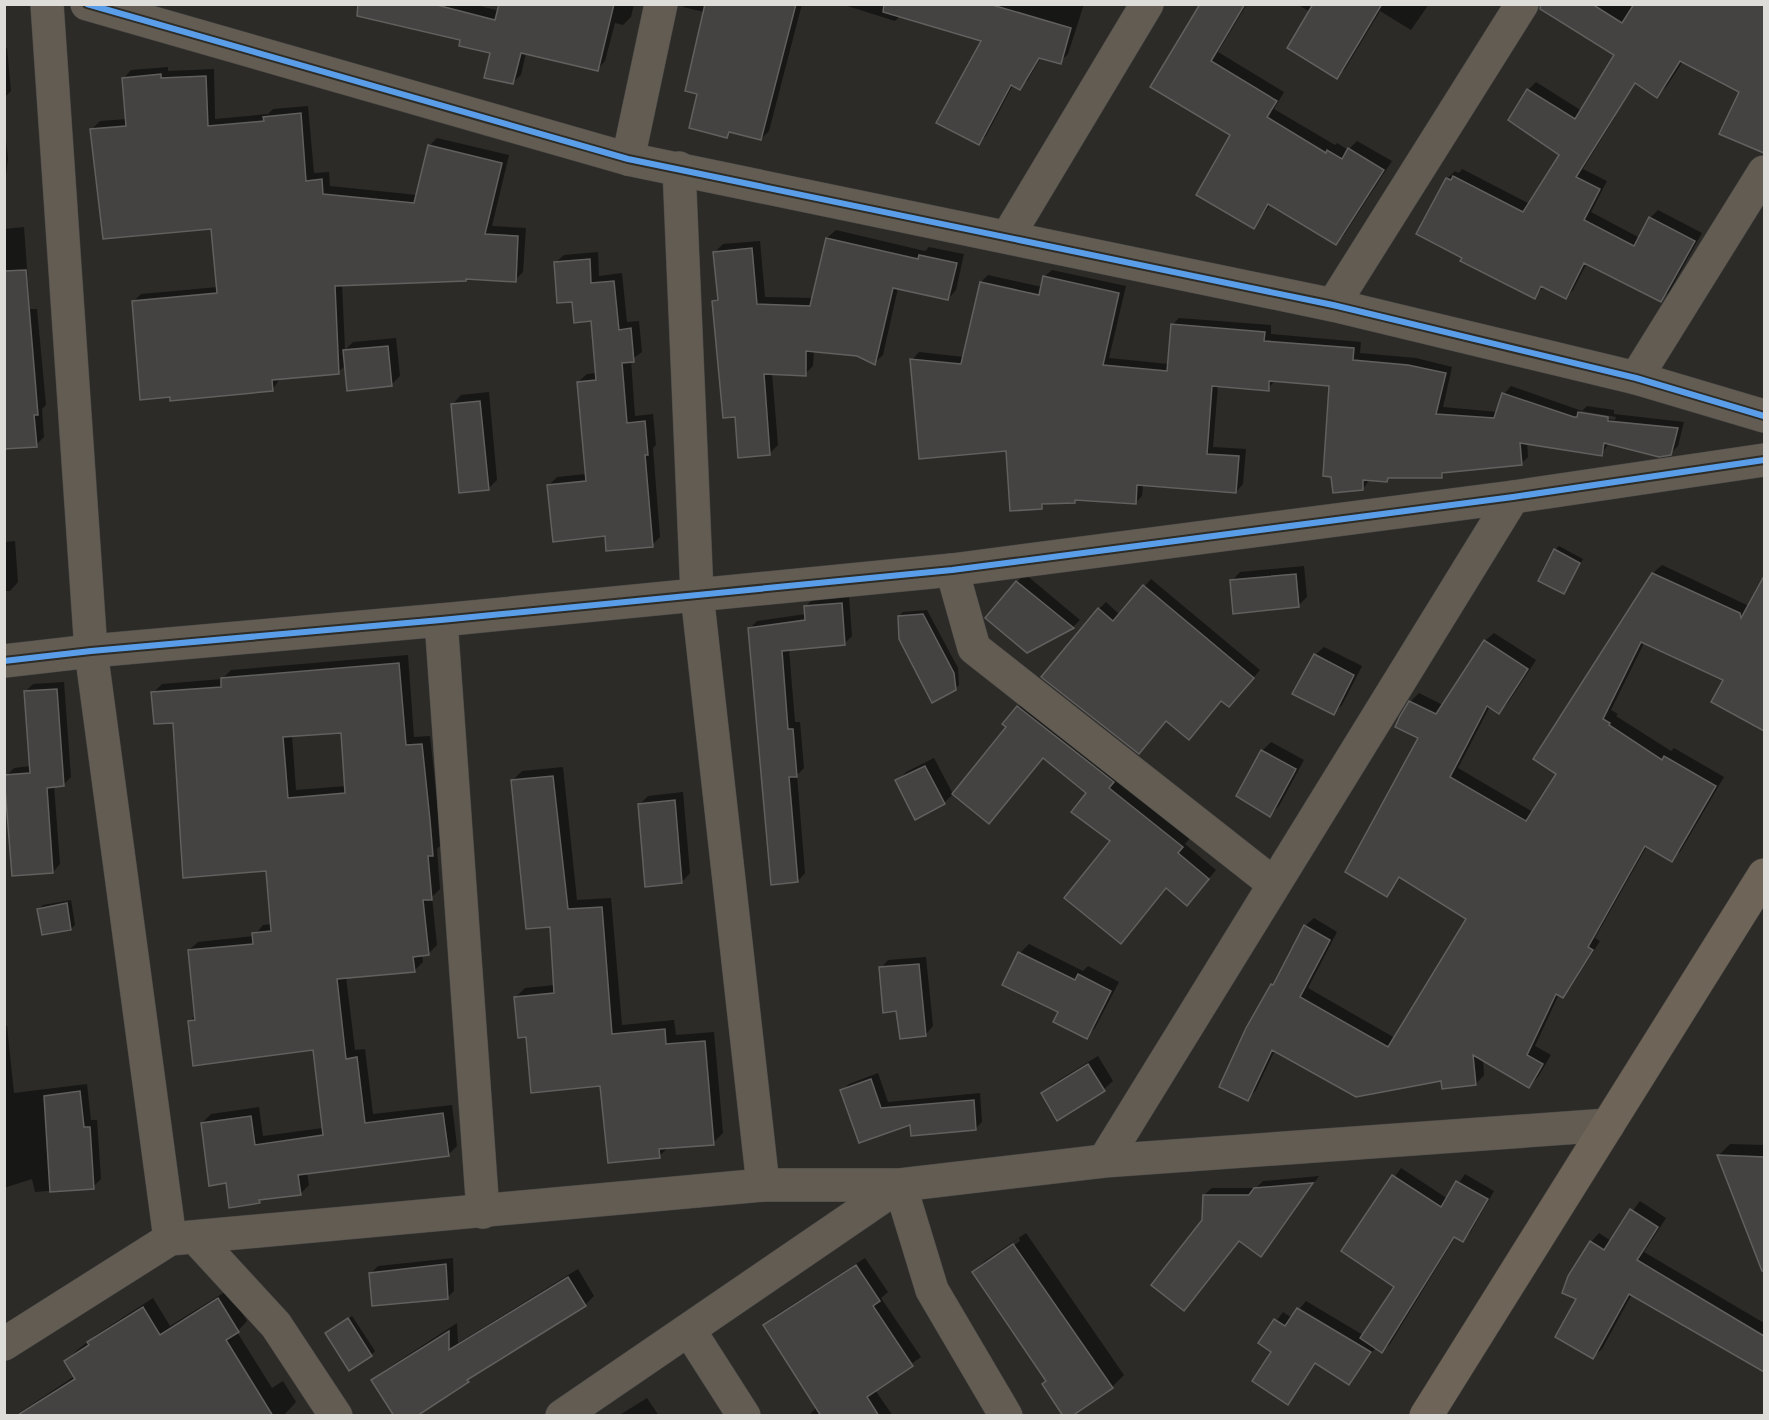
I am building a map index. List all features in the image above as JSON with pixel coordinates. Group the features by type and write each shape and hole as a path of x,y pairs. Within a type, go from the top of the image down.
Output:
{"main road":[{"path":"1426,1416 1764,875"}],"street":[{"path":"47,4 91,651 183,1239 276,1325 336,1416"},
{"path":"87,4 628,159 1333,305 1636,378 1764,416"},
{"path":"628,159 661,4"},
{"path":"1008,236 1147,4"},
{"path":"1333,305 1521,4"},
{"path":"679,168 697,594 763,1185"},
{"path":"1636,378 1764,172"},
{"path":"4,661 951,570 1513,497 1764,460"},
{"path":"1104,1161 1513,497"},
{"path":"951,570 974,648 1274,884"},
{"path":"441,620 483,1212"},
{"path":"4,1344 183,1239 763,1185 900,1185 1104,1161 1608,1125"},
{"path":"562,1416 900,1185"},
{"path":"900,1185 932,1290 1006,1416"},
{"path":"689,1330 744,1416"}],"building":[{"path":"358,4 433,4 495,20 499,4 614,4 598,71 521,53 513,84 484,78 490,53 459,46 460,40 357,16"},
{"path":"705,4 796,4 761,140 729,132 727,138 689,128 697,94 685,91"},
{"path":"884,4 989,4 1071,28 1061,64 1039,58 1020,90 1011,85 979,145 936,123 981,41 883,12"},
{"path":"1200,4 1245,4 1211,61 1277,101 1267,117 1326,153 1327,150 1342,159 1348,148 1384,170 1336,245 1268,204 1254,229 1196,195 1230,135 1150,87"},
{"path":"1313,4 1382,4 1337,79 1287,48"},
{"path":"1541,4 1592,4 1622,23 1634,4 1764,4 1764,153 1719,134 1739,92 1680,61 1657,98 1635,83 1576,177 1600,189 1584,220 1634,246 1649,217 1695,241 1661,302 1584,263 1566,299 1541,286 1535,299 1460,261 1462,258 1416,234 1446,178 1451,180 1453,176 1523,212 1559,155 1508,120 1527,89 1575,119 1614,55 1540,9"},
{"path":"161,74 161,78 206,76 208,126 264,121 263,117 301,113 306,181 322,179 323,194 414,203 428,145 502,163 485,234 518,236 516,282 466,279 466,281 335,286 339,374 272,380 273,391 170,401 170,397 140,400 132,301 217,293 211,229 103,239 90,129 126,126 122,78"},
{"path":"826,238 918,259 919,255 957,263 948,300 893,288 875,365 857,356 806,351 806,376 764,374 770,455 738,458 735,417 723,418 712,301 718,300 713,252 752,248 757,304 810,306"},
{"path":"590,259 591,283 614,281 619,330 631,328 634,362 622,363 627,423 645,421 648,455 645,455 653,547 606,551 605,536 553,542 547,485 586,481 577,382 596,380 591,321 574,323 572,302 557,303 554,262"},
{"path":"26,270 38,415 34,415 37,447 4,449 4,271"},
{"path":"1043,276 1119,293 1103,365 1167,371 1171,324 1265,332 1264,341 1354,348 1353,360 1408,365 1446,373 1436,414 1494,418 1502,393 1574,417 1577,417 1578,412 1608,417 1608,421 1678,428 1671,455 1659,457 1604,443 1602,456 1520,443 1522,465 1442,473 1442,478 1388,478 1387,482 1363,480 1363,490 1333,493 1331,477 1323,476 1329,386 1269,381 1269,391 1212,386 1207,454 1239,456 1236,493 1137,485 1136,504 1075,500 1075,503 1042,504 1042,509 1010,511 1006,451 919,459 910,359 961,364 980,282 1039,295"},
{"path":"388,346 392,386 347,391 343,350"},
{"path":"480,401 489,490 459,493 451,404"},
{"path":"1554,549 1580,563 1564,594 1538,581"},
{"path":"1652,573 1740,613 1741,618 1764,576 1764,731 1711,702 1723,680 1641,642 1603,719 1662,760 1664,756 1716,786 1672,862 1645,846 1588,947 1593,950 1563,998 1556,994 1527,1055 1543,1064 1529,1088 1473,1055 1476,1085 1442,1089 1441,1081 1356,1097 1272,1050 1248,1101 1219,1087 1246,1028 1271,984 1273,985 1304,925 1330,940 1300,997 1388,1047 1466,919 1399,877 1387,897 1345,872 1418,738 1395,727 1400,716 1409,701 1436,714 1484,640 1528,669 1499,714 1487,706 1450,777 1526,821 1556,774 1533,759"},
{"path":"1296,574 1299,607 1233,614 1230,580"},
{"path":"1016,581 1074,628 1027,653 985,618"},
{"path":"1143,585 1254,678 1229,707 1221,701 1189,740 1166,721 1139,754 1041,677 1098,608 1113,621"},
{"path":"842,603 845,645 782,651 788,729 793,729 797,777 789,777 798,882 771,885 748,628 805,620 804,606"},
{"path":"923,614 954,673 956,690 932,703 899,639 898,616"},
{"path":"1314,654 1354,675 1334,715 1292,694"},
{"path":"399,663 406,745 422,744 430,820 433,856 428,856 432,900 423,900 429,955 413,957 415,972 337,979 346,1059 357,1057 365,1123 443,1113 449,1156 298,1175 301,1195 259,1200 260,1203 229,1208 226,1183 209,1186 201,1123 251,1116 255,1145 323,1135 313,1050 193,1066 188,1021 195,1020 188,950 253,944 252,933 271,931 266,871 183,878 173,723 154,724 151,692 221,687 221,678","holes":["341,733 345,793 288,798 283,737"]},
{"path":"57,689 64,786 47,788 53,873 12,876 4,775 30,773 24,691"},
{"path":"1017,706 1114,782 1109,788 1183,847 1178,853 1209,879 1187,906 1166,888 1121,944 1064,898 1110,841 1071,812 1086,793 1043,758 989,824 952,794 1006,727 1002,724"},
{"path":"1261,750 1296,769 1270,817 1236,796"},
{"path":"925,766 945,804 915,820 895,780"},
{"path":"553,776 568,909 602,907 612,1034 665,1029 666,1044 705,1041 714,1145 659,1149 660,1158 608,1163 600,1086 531,1093 526,1037 518,1038 514,997 554,993 550,927 526,929 511,780"},
{"path":"675,800 682,883 645,887 638,804"},
{"path":"67,903 71,930 42,935 37,909"},
{"path":"1018,952 1075,980 1078,974 1111,991 1087,1039 1053,1022 1058,1012 1002,985"},
{"path":"919,964 926,1036 900,1039 896,1011 883,1013 879,967"},
{"path":"1088,1064 1105,1091 1057,1121 1041,1093"},
{"path":"871,1079 881,1108 974,1100 976,1130 911,1136 910,1125 859,1143 840,1090"},
{"path":"80,1091 84,1127 90,1127 94,1189 50,1192 44,1096"},
{"path":"1717,1155 1764,1157 1764,1271 1762,1271"},
{"path":"1392,1175 1441,1207 1456,1181 1488,1199 1463,1242 1454,1237 1382,1353 1360,1338 1394,1287 1341,1251"},
{"path":"1313,1183 1261,1257 1239,1241 1184,1311 1151,1285 1202,1220 1203,1195 1249,1195 1254,1188"},
{"path":"1630,1209 1658,1227 1637,1260 1764,1336 1764,1372 1629,1294 1593,1359 1555,1337 1576,1299 1562,1293 1568,1276 1590,1241 1604,1250"},
{"path":"1013,1244 1113,1388 1072,1416 1063,1416 1042,1384 1046,1381 972,1272"},
{"path":"446,1264 448,1299 372,1306 369,1273"},
{"path":"856,1265 880,1301 873,1306 913,1366 867,1397 879,1416 821,1416 763,1325"},
{"path":"568,1277 586,1306 467,1380 469,1382 417,1416 394,1416 371,1380 449,1331 449,1350"},
{"path":"218,1298 239,1332 226,1340 273,1416 16,1416 75,1379 64,1361 89,1345 87,1342 143,1307 160,1335"},
{"path":"1297,1308 1371,1352 1349,1385 1315,1363 1288,1405 1252,1381 1271,1352 1258,1343 1274,1319 1285,1326"},
{"path":"348,1318 372,1356 349,1371 325,1333"}],"cycle path":[{"path":"87,4 628,159 1333,305 1636,378 1764,416"},
{"path":"4,661 952,570 1513,497 1764,460"}]}
